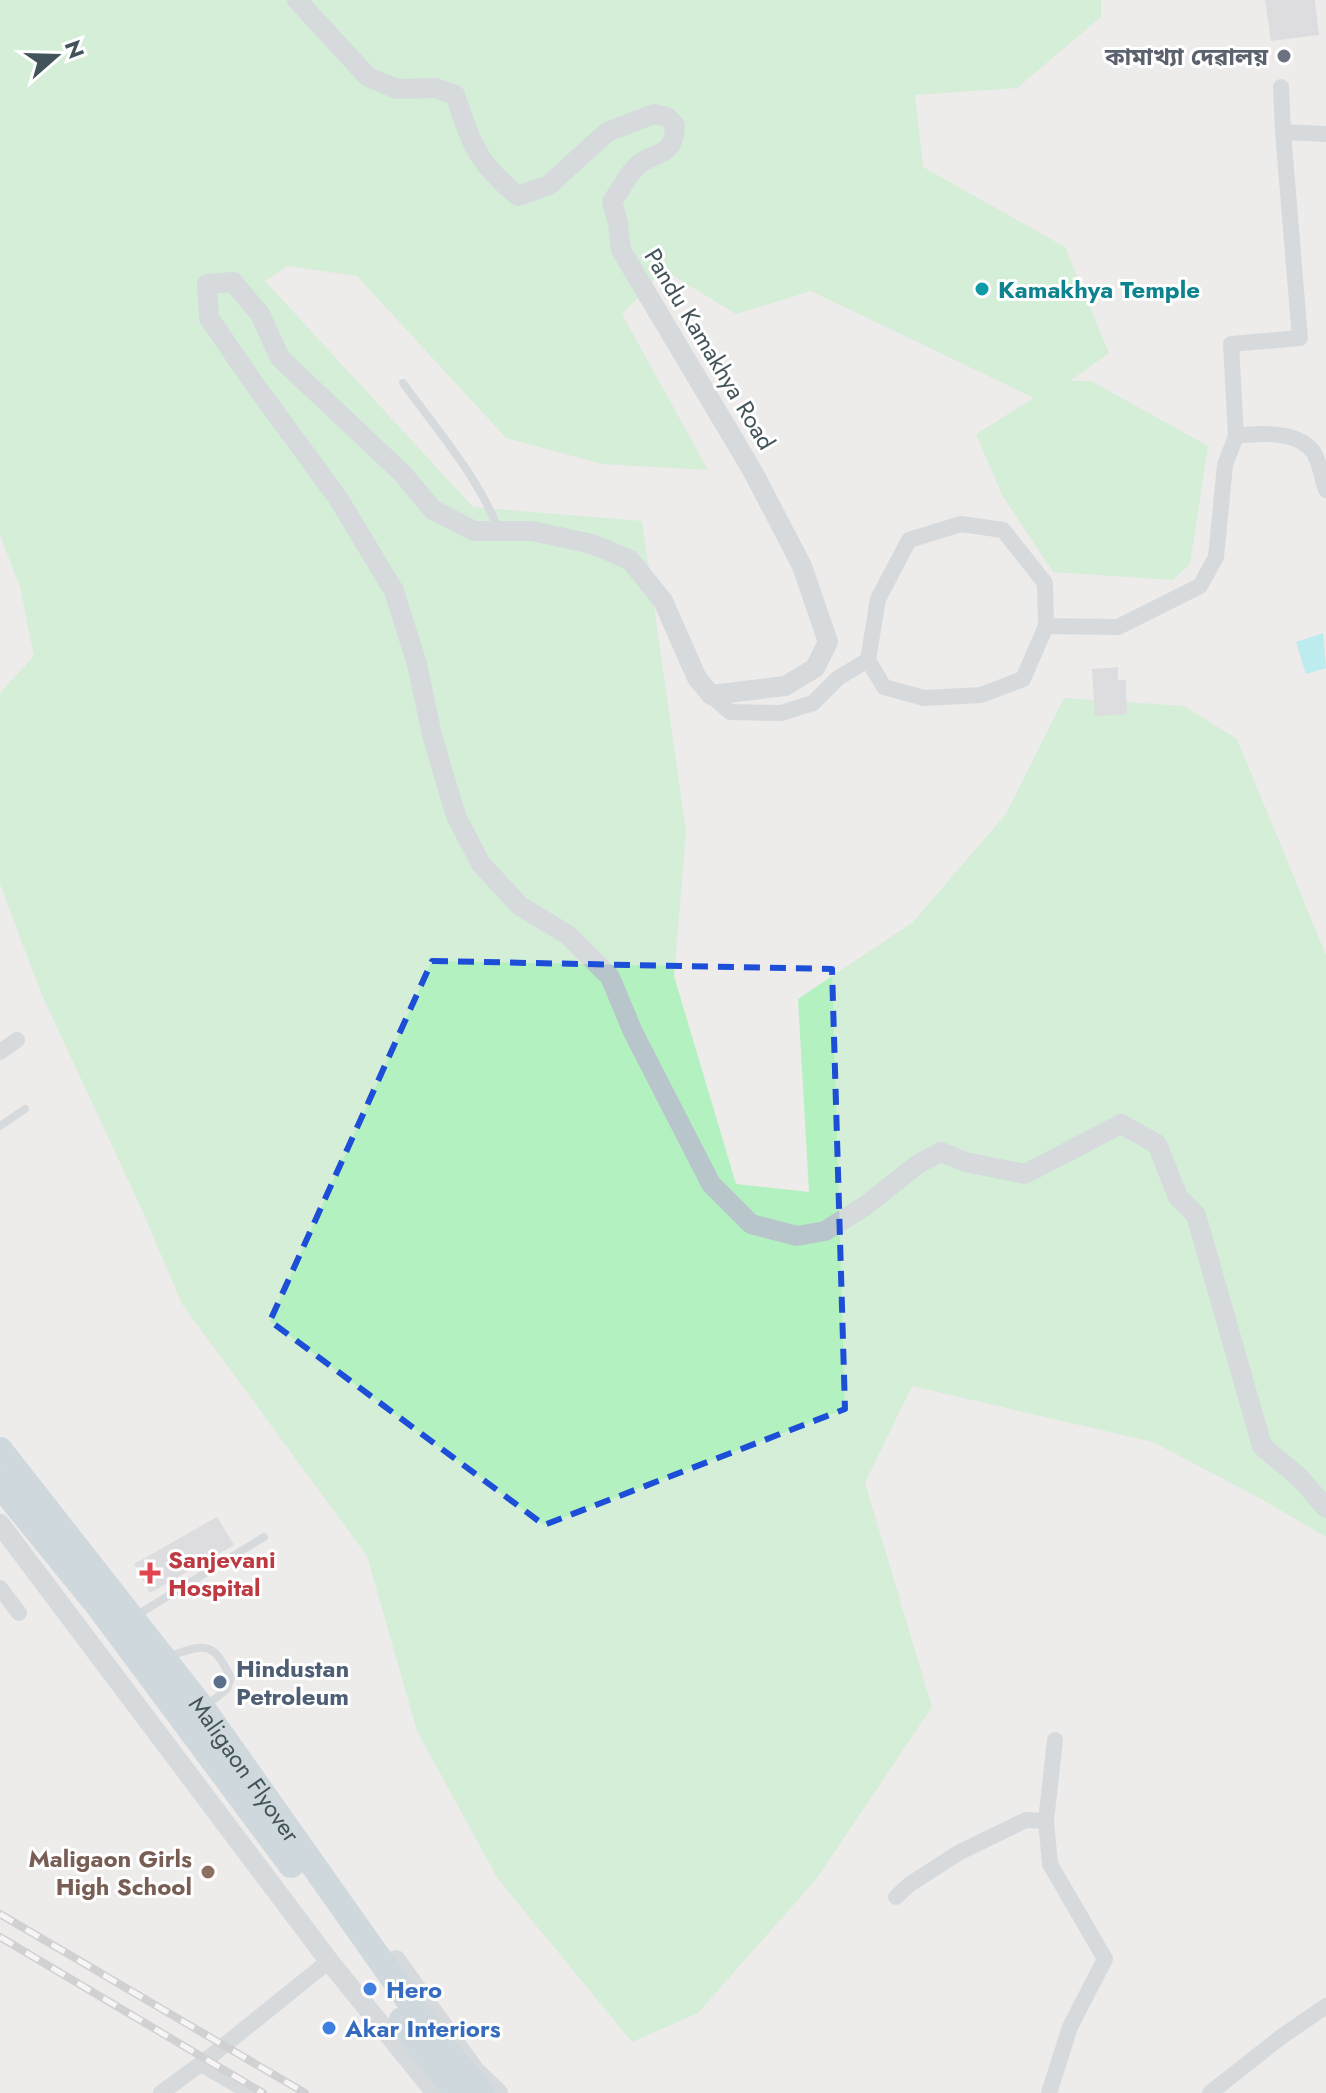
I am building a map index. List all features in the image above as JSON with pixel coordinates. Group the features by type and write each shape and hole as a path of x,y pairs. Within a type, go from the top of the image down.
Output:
{"main road":[{"name":"Maligaon Flyover","path":"0,1450 203,1709 433,2035 482,2093"},
{"name":"Maligaon Flyover","path":"0,1485 97,1604 204,1745 423,2051 458,2093"}],"street":[{"name":"Pandu Kamakhya Road","path":"297,0 317,18 368,77 397,89 435,88 455,95 474,149 495,177 518,196 549,185 607,132 654,114 667,117 675,125 675,138 670,148 636,167 612,202 621,250 752,470 802,566 828,642 815,668 785,686 711,695"},
{"path":"1046,626 1118,627 1200,586 1216,557 1225,465 1236,436 1231,344 1300,338 1281,87"},
{"path":"1283,132 1326,134"},
{"path":"868,660 838,678 813,703 781,713 730,712 697,678 663,601 630,560 592,544 532,531 474,531 433,510 402,473 280,358 260,314 233,282 207,284 209,318 338,498 394,591 417,664 432,735 456,816 481,864 520,906 568,935 610,977 633,1032 711,1184 751,1224 797,1236 825,1231 865,1206 918,1164 941,1152 965,1162 1025,1174 1121,1124 1157,1144 1178,1197 1196,1215 1262,1446 1300,1478 1326,1508"},
{"path":"1236,436 1263,433 1291,437 1314,452 1326,490"},
{"path":"961,524 1003,530 1045,583 1046,626 1023,679 981,695 924,698 884,687 868,660 878,599 909,540 961,524"},
{"path":"0,1052 17,1040"},
{"path":"0,1438 176,1654 475,2071 498,2093"},
{"path":"0,1524 329,1961 436,2093"},
{"path":"0,1588 19,1613"},
{"path":"1049,2093 1070,2027 1105,1959 1050,1864 1046,1821 1055,1740"},
{"path":"896,1897 910,1884 960,1852 1026,1820 1046,1821"},
{"path":"161,2093 329,1961"},
{"path":"1210,2093 1326,2006"},
{"path":"201,2064 251,2093"}],"lane":[{"path":"403,383 465,468 492,513 499,532"},
{"path":"0,1126 25,1109"},
{"path":"142,1612 264,1537"},
{"path":"176,1654 200,1646 214,1651 231,1678 227,1689 211,1702"}],"highlighted area":[{"path":"432,961 832,969 845,1409 544,1525 270,1321"}],"green space":[{"path":"0,0 1101,0 1101,17 1017,88 915,95 923,167 1065,247 1109,353 1070,381 1091,381 1208,446 1190,564 1173,580 1053,572 1002,495 976,434 1034,398 811,291 736,314 664,270 622,314 708,470 602,464 506,438 357,276 288,266 265,281 473,507 642,521 686,832 674,976 736,1184 809,1192 798,999 913,922 1006,814 1064,698 1184,706 1237,739 1326,955 1326,1537 1153,1442 912,1386 865,1483 932,1707 817,1878 698,2013 632,2042 498,1879 417,1731 367,1556 182,1304 41,993 0,884 0,693 34,656 20,587 0,535"}],"water":[{"path":"1323,633 1326,668 1306,674 1296,642"}],"building":[{"path":"1265,0 1315,0 1319,35 1271,41"},
{"path":"1118,667 1118,680 1126,680 1127,714 1095,716 1092,669"},
{"path":"217,1517 234,1545 150,1593 134,1564"}],"railway":[{"path":"0,1914 305,2093"},
{"path":"0,1937 263,2093"}],"place":[{"name":"কামাখ্যা দেৱালয়","path":"1284,56"},
{"name":"Kamakhya Temple","path":"982,289"},
{"name":"Sanjevani Hospital","path":"150,1573"},
{"name":"Hindustan Petroleum","path":"220,1682"},
{"name":"Maligaon Girls High School","path":"208,1872"},
{"name":"Hero","path":"370,1989"},
{"name":"Akar Interiors","path":"329,2028"}]}
